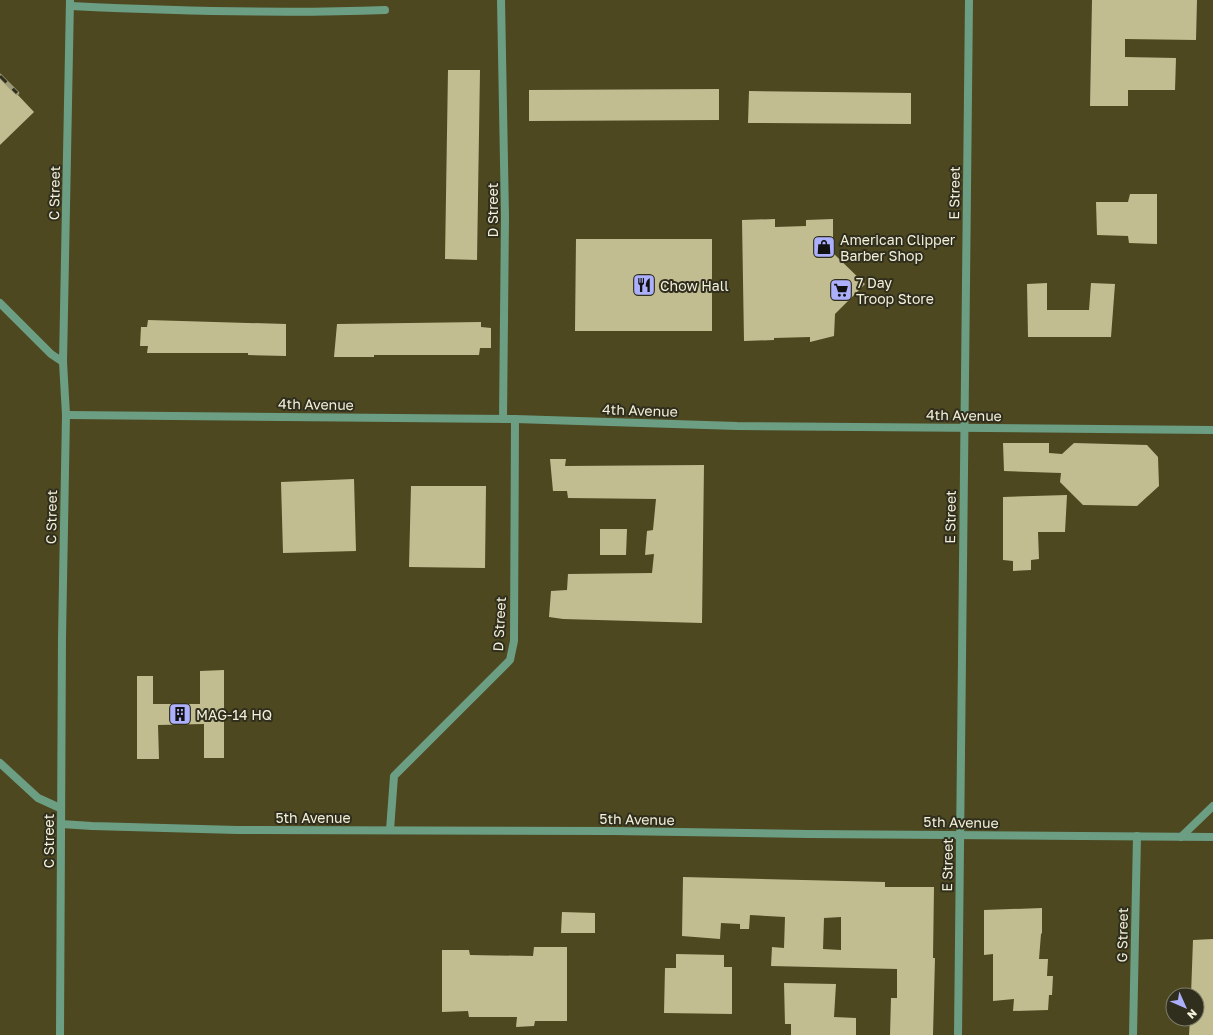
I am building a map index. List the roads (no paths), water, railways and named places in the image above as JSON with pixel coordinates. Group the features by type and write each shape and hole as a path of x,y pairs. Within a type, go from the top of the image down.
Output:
{"street":[{"name":"D Street","path":"501,0 506,216 503,419"},
{"name":"E Street","path":"958,1035 969,0"},
{"path":"70,3 197,10 385,10"},
{"name":"C Street","path":"60,1035 60,808 66,415 63,362 70,3"},
{"path":"0,303 51,354 63,362"},
{"name":"4th Avenue","path":"66,415 515,419 736,426 1213,430"},
{"name":"D Street","path":"390,830 394,776 510,660 514,641 515,419"},
{"path":"0,763 38,798 60,808"},
{"path":"1181,837 1213,806"},
{"name":"5th Avenue","path":"61,824 237,830 1213,837"},
{"name":"G Street","path":"1133,1035 1137,836"}],"railway":[{"path":"0,76 17,93"}],"place":[{"name":"American Clipper Barber Shop","path":"824,247"},
{"name":"Chow Hall","path":"644,285"},
{"name":"7 Day Troop Store","path":"841,290"},
{"name":"MAG-14 HQ","path":"180,714"}]}
